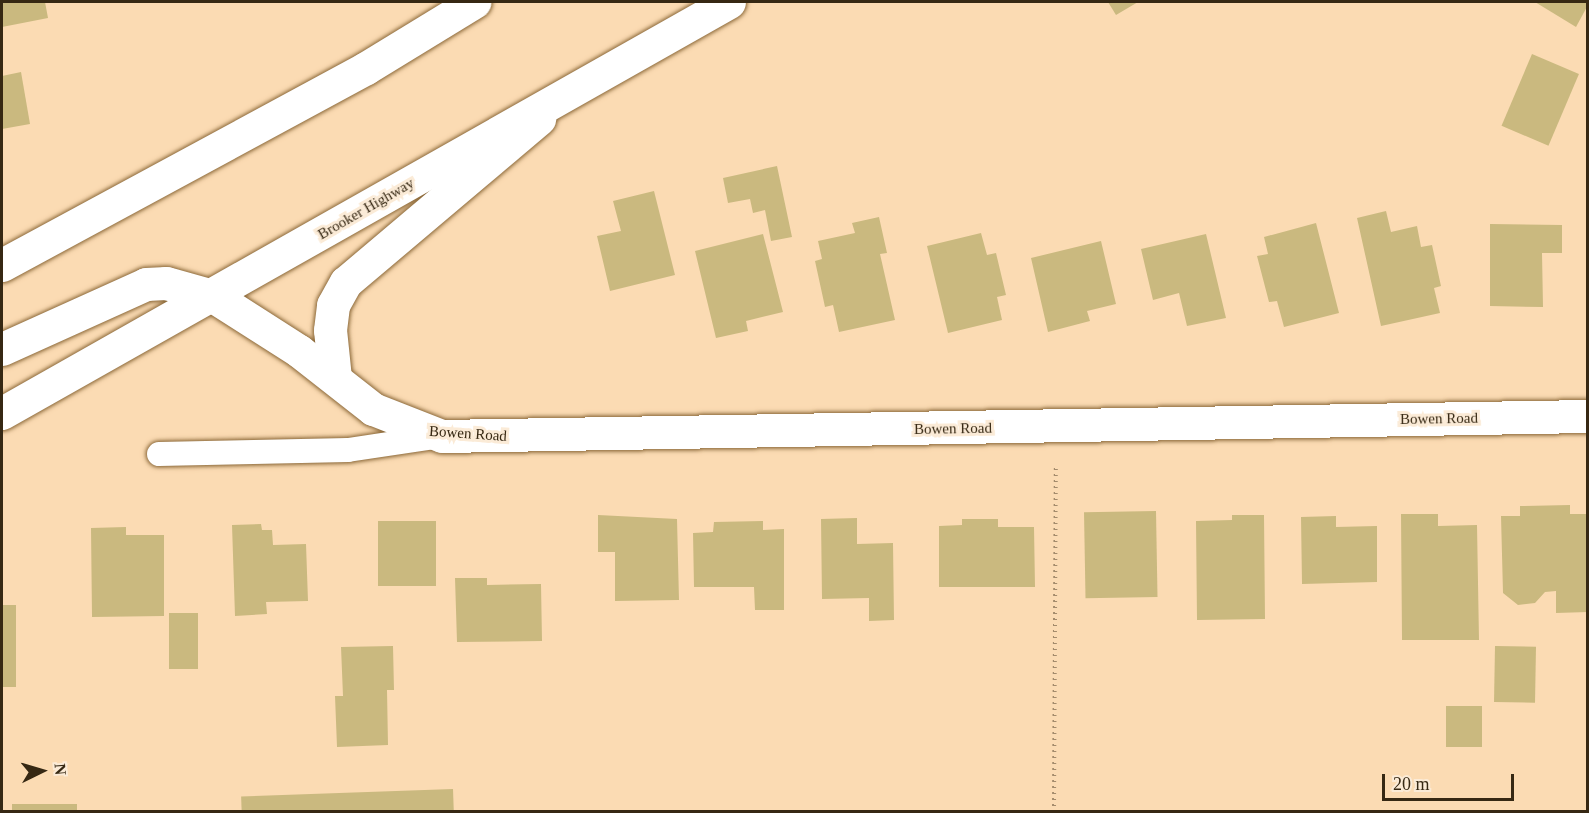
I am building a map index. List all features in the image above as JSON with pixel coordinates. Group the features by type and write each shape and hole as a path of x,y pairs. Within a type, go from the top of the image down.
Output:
{"main road":[{"path":"2,265 366,68 474,2"},
{"name":"Brooker Highway","path":"2,413 213,296 729,2"},
{"path":"335,378 330,330 333,304 346,282 568,94"},
{"name":"Bowen Road","path":"2,349 146,284 166,283 213,296 398,422 442,436 1587,416"}],"lane":[{"path":"159,454 348,450 442,436"}],"path":[{"path":"1054,812 1056,427"}],"building":[{"path":"2,2 45,2 48,18 2,27"},
{"path":"1108,2 1138,2 1116,15"},
{"path":"1535,2 1588,2 1588,5 1576,27"},
{"path":"1532,54 1579,74 1548,146 1502,126"},
{"path":"21,72 30,124 2,129 2,76"},
{"path":"777,166 792,237 771,241 765,210 753,213 750,199 728,203 723,178"},
{"path":"654,191 675,275 610,291 597,236 621,231 613,201"},
{"path":"1386,211 1391,232 1417,226 1421,247 1432,245 1441,286 1434,288 1440,313 1381,326 1357,218"},
{"path":"879,217 887,253 880,254 895,320 839,332 833,305 825,307 815,261 822,259 818,241 855,233 852,223"},
{"path":"1316,223 1339,313 1284,327 1277,301 1269,302 1257,256 1268,254 1264,237"},
{"path":"1490,224 1562,225 1562,253 1542,253 1543,307 1490,306"},
{"path":"981,233 987,255 996,253 1006,295 997,297 1002,320 948,333 927,246"},
{"path":"763,234 783,312 746,321 748,331 716,338 695,251"},
{"path":"1206,234 1226,318 1187,326 1179,293 1153,300 1141,249"},
{"path":"1101,241 1116,304 1087,311 1090,321 1048,332 1031,258"},
{"path":"1570,505 1570,514 1588,514 1588,612 1556,613 1556,591 1545,592 1535,603 1518,605 1503,593 1501,516 1520,516 1520,506"},
{"path":"1156,511 1158,597 1086,598 1084,512"},
{"path":"1401,514 1438,514 1438,526 1477,525 1479,640 1402,640"},
{"path":"598,515 677,519 679,600 615,601 615,552 598,552"},
{"path":"1232,515 1264,515 1265,619 1197,620 1196,521 1232,520"},
{"path":"1336,516 1336,527 1377,526 1377,582 1302,584 1301,517"},
{"path":"857,518 857,544 893,543 894,620 869,621 869,598 822,599 821,519"},
{"path":"962,519 998,519 998,527 1034,527 1035,587 939,587 939,526 962,525"},
{"path":"378,521 436,521 436,586 378,586"},
{"path":"763,521 763,530 784,529 784,610 755,610 754,587 694,587 693,533 713,532 714,522"},
{"path":"261,524 262,530 272,530 273,545 306,544 308,601 266,602 267,614 235,616 232,525"},
{"path":"126,527 126,535 164,535 164,616 92,617 91,528"},
{"path":"455,578 487,578 487,585 541,584 542,641 457,642"},
{"path":"2,605 16,605 16,687 2,687"},
{"path":"169,613 198,613 198,669 169,669"},
{"path":"393,646 394,690 387,690 388,745 337,747 335,696 343,696 341,647"},
{"path":"1495,646 1536,647 1535,703 1494,702"},
{"path":"1446,706 1482,706 1482,747 1446,747"},
{"path":"453,789 454,812 242,812 241,796"},
{"path":"12,804 77,804 77,812 12,812"}]}
